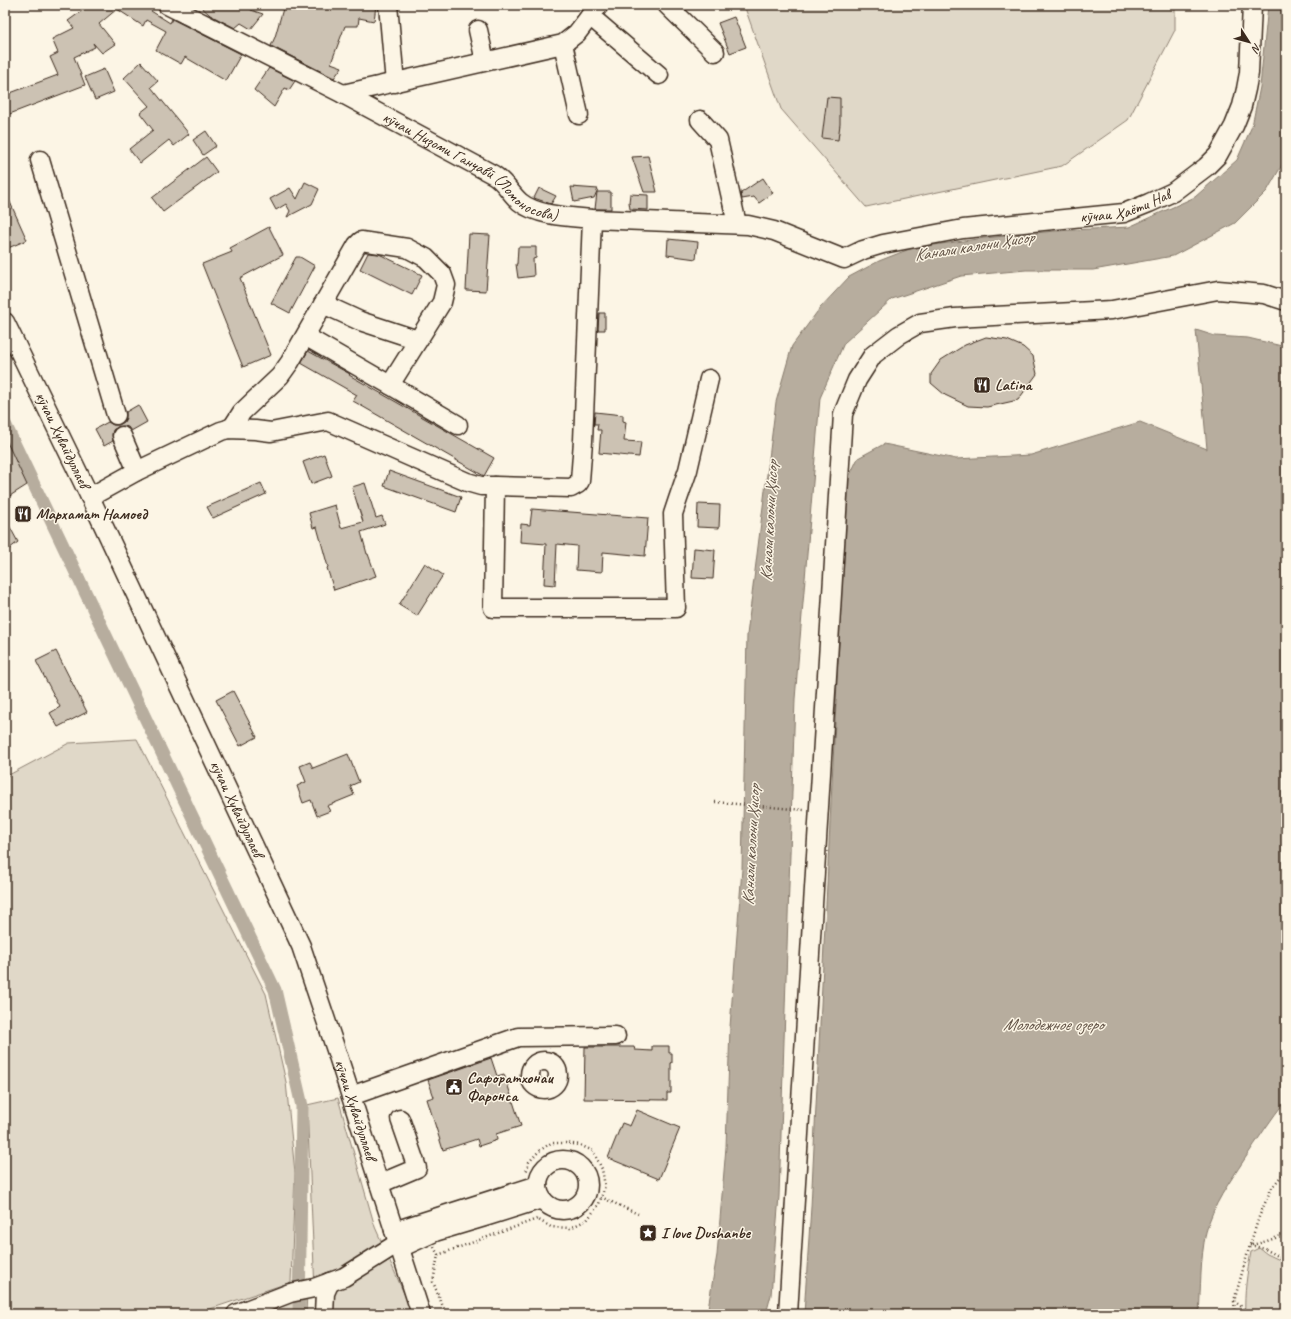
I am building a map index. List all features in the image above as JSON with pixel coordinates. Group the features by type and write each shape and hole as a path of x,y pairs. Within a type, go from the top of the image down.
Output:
{"street":[{"name":"кӯчаи Низоми Ганҷавӣ (Ломоносова)","path":"167,5 343,94 494,175 501,180 520,202 539,212 592,219 737,224 762,227 797,240"},
{"path":"388,5 395,83"},
{"path":"667,5 715,52"},
{"name":"кӯчаи Ҳаёти Нав","path":"797,240 844,259 863,250 904,240 963,229 1124,213 1173,192 1206,167 1218,155 1234,126 1242,106 1249,73 1252,5"},
{"path":"343,94 563,44 577,33 594,10 659,75"},
{"path":"478,30 484,61"},
{"path":"563,44 579,115"},
{"path":"700,120 718,140 737,224"},
{"path":"40,160 116,415"},
{"path":"90,496 212,434 228,429 271,432 328,421 466,482 481,486 571,488 578,484 580,480 583,441 592,219"},
{"path":"228,429 242,412 280,376 290,362 357,245 361,241 407,248 426,258 442,274 446,285 442,302 390,385"},
{"path":"788,1314 843,414 857,380 873,355 899,335 920,323 955,318 1112,310 1218,290 1264,294 1286,301"},
{"path":"323,304 360,321 418,340"},
{"name":"кӯчаи Хувайдуллаев","path":"5,322 90,496 301,946 421,1314"},
{"path":"305,336 458,425"},
{"path":"495,486 493,608 676,608 673,514 688,470 709,379"},
{"path":"122,436 137,471"},
{"path":"351,1096 518,1037 616,1036"},
{"path":"533,1037 537,1063"},
{"path":"379,1184 417,1168 400,1119"},
{"path":"236,1314 290,1293 322,1285 344,1277 397,1240 435,1232 485,1218 540,1192"},
{"path":"322,1285 325,1293 324,1314"}],"path":[{"path":"715,802 795,809"},
{"path":"1235,1314 1234,1301 1259,1217 1271,1189 1286,1170"},
{"path":"601,1197 638,1214"},
{"path":"1250,1245 1286,1234"},
{"path":"1250,1245 1266,1249 1286,1259"},
{"path":"438,1255 433,1282 446,1314"},
{"path":"1234,1301 1251,1314"}],"shaded area":[{"path":"744,5 1175,5 1175,30 1128,120 1062,166 866,207 781,109"},
{"path":"137,739 266,994 286,1082 295,1173 291,1282 195,1314 5,1314 5,777 69,743"},
{"path":"338,1098 375,1227 413,1314 316,1314 307,1105"},
{"path":"1259,1248 1267,1254 1286,1263 1286,1314 1245,1314 1246,1283 1251,1252"},
{"path":"307,1292 306,1314 236,1314"}],"water":[{"name":"Канали калони Ҳисор","path":"1268,5 1286,5 1286,158 1267,191 1235,223 1173,256 1093,270 1026,270 961,276 892,299 844,343 820,398 795,699 779,1196 771,1295 766,1314 707,1314 717,1255 726,1147 730,1027 742,869 747,635 776,402 792,346 820,308 849,277 879,261 912,248 985,238 1055,231 1129,227 1195,197 1237,160 1252,126 1260,87"},
{"name":"Молодежное озеро","path":"1196,330 1215,336 1248,338 1286,347 1286,1100 1222,1194 1209,1222 1203,1252 1199,1314 804,1314 811,1207 847,481 858,458 884,444 956,459 1031,455 1140,422 1207,449"}],"building":[{"path":"90,5 155,5 151,11 170,23 172,19 241,54 226,81 185,57 181,64 156,50 166,31 146,20 143,26 117,9 99,24 115,44 102,53 93,43 95,47 74,57 85,85 7,115 5,109 5,95 58,75 50,57 58,53 52,39 74,28 68,21"},
{"path":"199,5 248,5 251,10 263,14 251,29 241,23 235,28 210,15"},
{"path":"284,5 376,5 374,21 359,18 358,26 345,26 331,63 342,67 334,78 271,46"},
{"path":"734,17 746,47 730,53 718,23"},
{"path":"141,62 158,81 151,87 189,134 174,146 169,140 140,163 129,149 153,130 140,113 149,106 124,78"},
{"path":"269,68 295,81 289,90 285,88 274,107 254,90"},
{"path":"104,69 114,92 95,100 85,77"},
{"path":"827,97 840,98 840,124 838,140 822,138"},
{"path":"206,131 216,146 203,155 193,140"},
{"path":"648,156 657,192 644,192 632,157"},
{"path":"206,157 217,172 163,212 152,198"},
{"path":"763,178 773,193 759,203 754,197 742,199 741,193"},
{"path":"305,182 319,189 312,204 287,217 290,211 286,204 276,210 270,199 290,188 297,199"},
{"path":"571,187 598,189 594,198 574,202"},
{"path":"539,188 556,196 551,204 534,198"},
{"path":"5,191 27,240 8,248 5,243"},
{"path":"597,192 611,192 611,209 595,209"},
{"path":"630,194 648,195 648,210 630,209"},
{"path":"269,227 283,255 240,278 271,355 243,367 202,264 232,252 230,248"},
{"path":"469,234 490,235 486,291 466,290"},
{"path":"668,239 698,242 696,259 667,255"},
{"path":"518,247 536,247 536,258 533,259 534,276 518,278 516,264"},
{"path":"368,253 379,254 422,275 412,295 360,269"},
{"path":"296,257 300,257 315,266 290,313 271,303"},
{"path":"599,313 605,313 605,330 598,330"},
{"path":"986,337 1007,340 1023,347 1033,356 1037,374 1018,400 987,407 968,406 945,395 931,383 931,374 941,360 965,345"},
{"path":"308,351 494,458 484,476 353,401 357,395 301,363"},
{"path":"138,405 147,422 131,431 128,427 118,427 113,430 113,441 104,446 95,429 108,422 113,425 119,425 124,422 126,412"},
{"path":"595,412 623,415 623,421 626,422 624,441 641,442 639,457 599,453 601,430 597,430 598,424 594,424"},
{"path":"5,438 27,485 5,499"},
{"path":"324,454 332,476 311,484 303,462"},
{"path":"389,471 461,497 456,512 384,486"},
{"path":"261,483 266,494 213,518 207,507"},
{"path":"365,483 376,518 382,516 385,524 361,532 367,554 376,576 334,590 317,527 313,528 309,513 335,505 341,528 363,522 352,487"},
{"path":"698,504 720,505 719,528 697,527"},
{"path":"532,509 648,518 645,556 603,552 602,572 576,570 577,546 557,544 555,585 544,584 546,544 520,542 521,524 530,525"},
{"path":"5,518 18,542 5,552"},
{"path":"694,548 715,550 713,579 692,578"},
{"path":"425,563 443,575 417,616 399,605"},
{"path":"56,651 87,712 58,727 50,713 60,707 36,661"},
{"path":"233,691 257,737 240,746 216,700"},
{"path":"348,754 359,782 350,786 354,795 327,806 330,811 317,816 311,800 303,803 297,786 306,782 300,766 310,762 313,768"},
{"path":"652,1046 669,1046 669,1053 672,1053 671,1093 667,1093 667,1100 584,1099 585,1047 634,1047 635,1050 652,1051"},
{"path":"491,1058 497,1076 504,1074 521,1126 496,1134 497,1140 479,1146 477,1139 443,1150 427,1099 434,1097 428,1080"},
{"path":"637,1110 680,1128 659,1179 608,1158 622,1123 630,1126"}],"waterway":[{"path":"5,424 275,990 302,1106 299,1314"}],"place":[{"name":"Latina","path":"982,385"},
{"name":"Мархамат Намоед","path":"23,514"},
{"name":"Сафоратхонаи Фаронса","path":"454,1087"},
{"name":"I love Dushanbe","path":"648,1233"}]}
